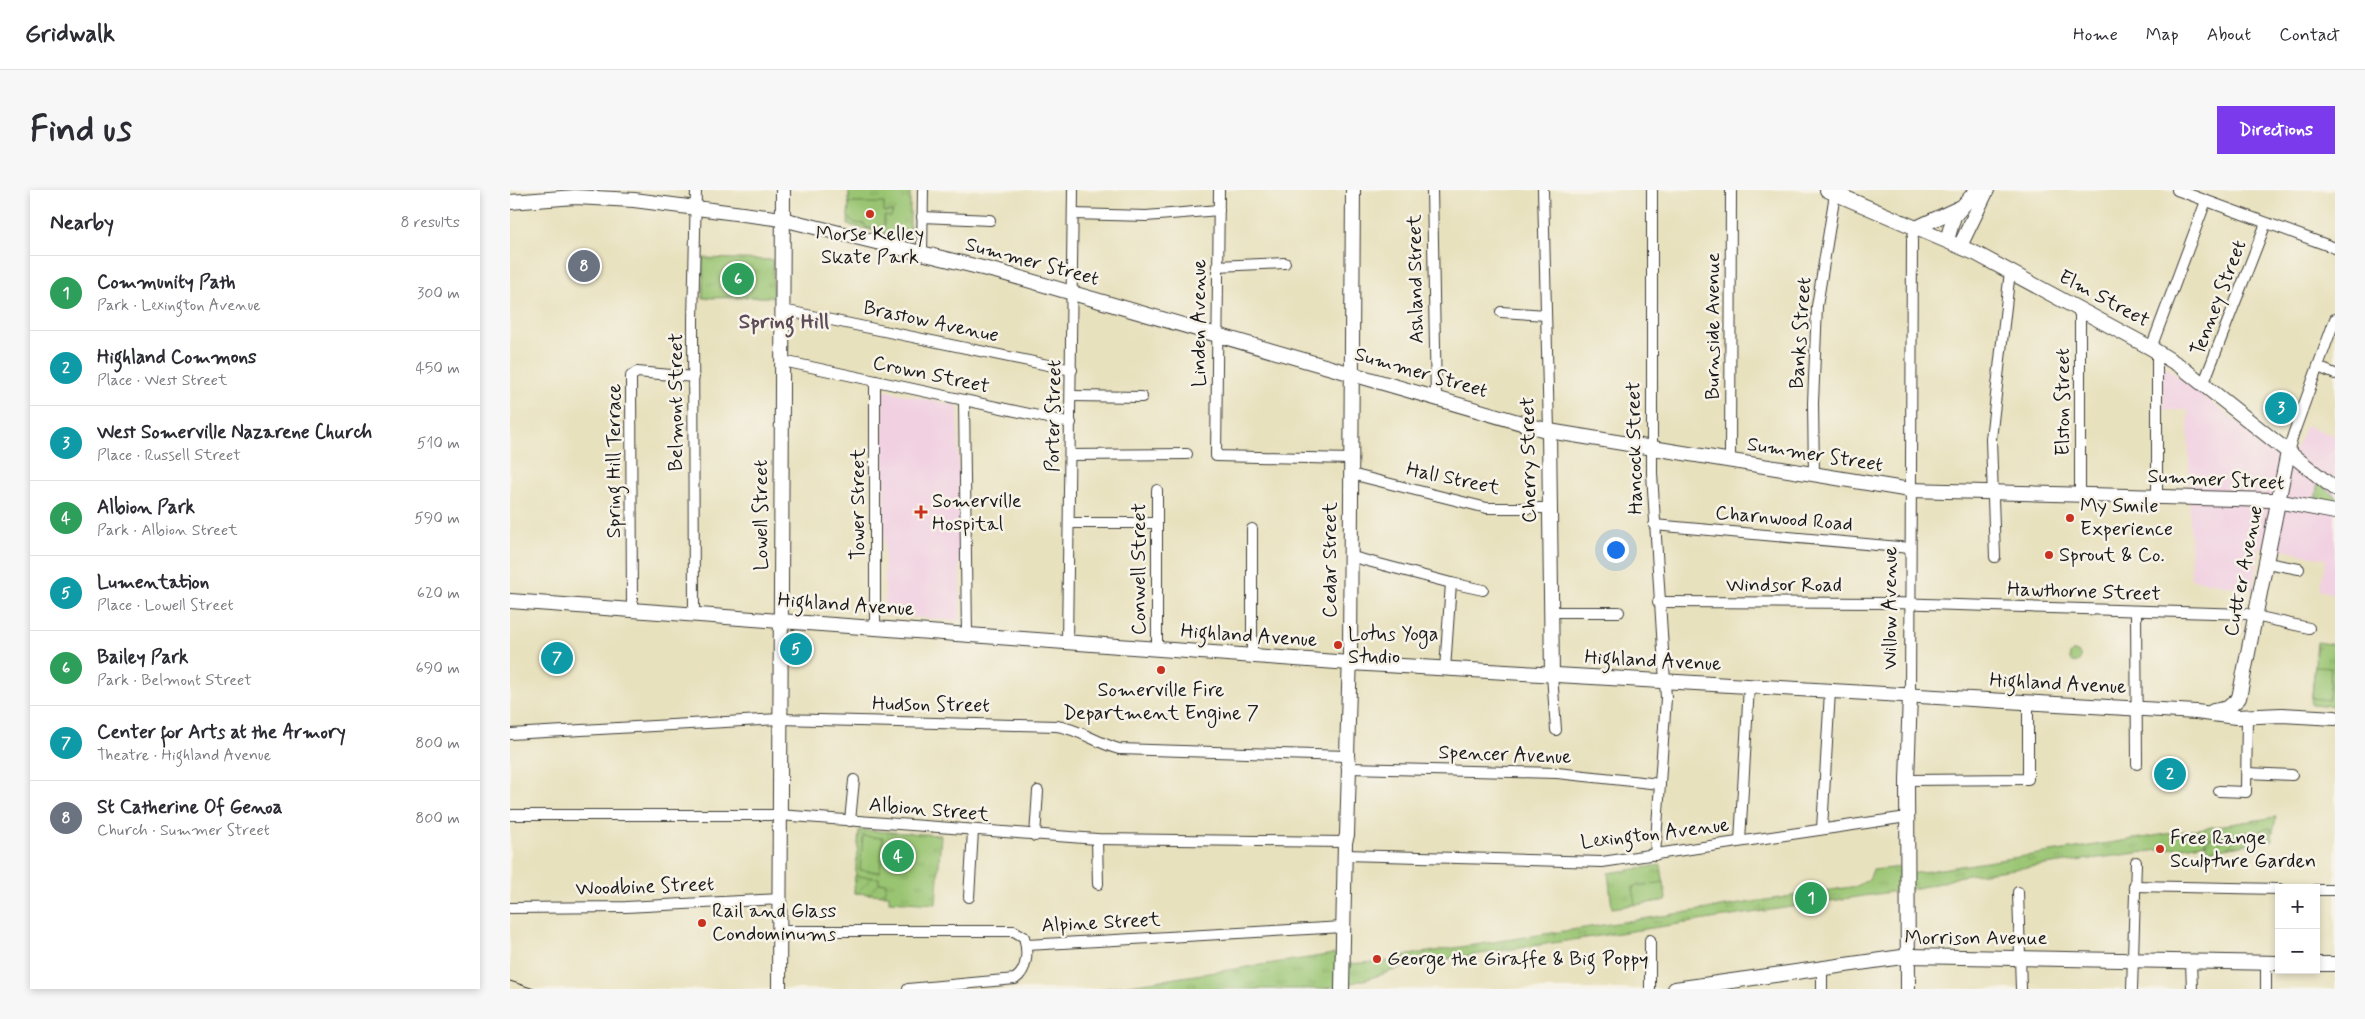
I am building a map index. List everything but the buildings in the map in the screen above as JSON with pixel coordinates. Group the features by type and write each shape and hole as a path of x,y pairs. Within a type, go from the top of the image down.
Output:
{"main road":[{"name":"Lowell Street","path":"779,989 781,899 779,815 780,478 783,362 783,190"},
{"name":"Cedar Street","path":"1342,989 1350,663 1349,556 1353,190"},
{"path":"1946,240 1952,219 1977,190"},
{"path":"1960,246 1986,190"},
{"name":"Elm Street","path":"1836,192 1960,246 2010,271 2154,350 2180,366 2335,489"},
{"name":"Summer Street","path":"510,202 564,194 634,200 782,219 1003,273 1549,431 1910,490 2279,501 2335,512"},
{"path":"1916,228 1964,204"},
{"name":"Cherry Street","path":"1549,431 1552,675"},
{"name":"Cutter Avenue","path":"2239,698 2288,452"},
{"name":"Highland Avenue","path":"510,600 1350,663 2136,708 2228,716 2282,715 2335,718"},
{"name":"Willow Avenue","path":"1908,989 1907,780 1910,695"},
{"path":"2239,698 2246,709 2282,715"},
{"name":"Highland Avenue","path":"2196,712 2227,708 2239,698"},
{"name":"Morrison Avenue","path":"1675,989 1739,984 1822,968 1909,956 2272,963"},
{"path":"2320,964 2335,964"}],"street":[{"name":"Belmont Street","path":"694,614 693,320 696,190"},
{"path":"922,253 923,190"},
{"name":"Porter Street","path":"1068,642 1073,190"},
{"name":"Linden Avenue","path":"1219,190 1216,456 1351,459"},
{"name":"Ashland Street","path":"1432,190 1436,398"},
{"name":"Cherry Street","path":"1543,190 1549,431"},
{"name":"Hancock Street","path":"1652,190 1651,448 1658,602 1665,681 1655,855"},
{"name":"Burnside Avenue","path":"1730,461 1731,190"},
{"path":"2177,190 2335,248"},
{"name":"Banks Street","path":"1814,475 1813,403 1817,306 1836,192"},
{"path":"2157,496 2154,350 2206,201"},
{"path":"1073,214 1146,216 1219,210"},
{"path":"922,217 990,220"},
{"name":"Tenney Street","path":"2203,385 2266,223"},
{"name":"Willow Avenue","path":"1910,695 1912,239 1916,228"},
{"path":"1217,266 1285,263"},
{"path":"1995,557 1991,439 2010,271"},
{"name":"Elston Street","path":"2080,309 2080,495"},
{"name":"Brastow Avenue","path":"783,310 1072,370"},
{"path":"1501,312 1546,315"},
{"path":"2288,452 2335,319"},
{"name":"Crown Street","path":"783,362 1071,423"},
{"path":"2318,367 2335,374"},
{"name":"Spring Hill Terrace","path":"632,609 631,376 637,372 694,376"},
{"name":"Tower Street","path":"875,381 875,628"},
{"path":"1072,396 1142,397"},
{"path":"964,400 967,635"},
{"path":"1071,455 1187,454"},
{"name":"Hall Street","path":"1351,474 1486,508 1549,508"},
{"name":"Conwell Street","path":"1157,490 1157,649"},
{"path":"1070,523 1157,524"},
{"name":"Charnwood Road","path":"1654,525 1910,548"},
{"path":"1252,529 1252,656"},
{"path":"1349,556 1483,590"},
{"path":"2267,563 2299,569"},
{"path":"1445,669 1451,582"},
{"name":"Windsor Road","path":"1658,602 1893,603 1911,605"},
{"name":"Hawthorne Street","path":"1911,605 2246,614 2309,628"},
{"path":"2136,611 2137,764"},
{"path":"1551,612 1619,612"},
{"name":"Cherry Street","path":"1552,675 1556,730"},
{"path":"1740,842 1749,686"},
{"path":"1822,828 1830,690"},
{"path":"1907,780 2028,779 2028,702"},
{"path":"2219,791 2246,792 2248,717"},
{"name":"Hudson Street","path":"510,734 780,719 1058,726 1068,727 1104,745 1118,749 1348,762"},
{"name":"Spencer Avenue","path":"1348,762 1557,773 1660,784"},
{"path":"2247,773 2292,775"},
{"path":"850,821 854,780"},
{"path":"1035,836 1038,791"},
{"name":"Albion Street","path":"510,815 779,815 1035,836 1345,849"},
{"name":"Lexington Avenue","path":"1345,849 1602,862 1822,828 1907,817"},
{"path":"970,897 973,831"},
{"path":"1097,839 1098,884"},
{"path":"2132,989 2136,862"},
{"path":"2134,886 2275,889"},
{"path":"2320,890 2335,890"},
{"path":"2018,892 2021,989"},
{"name":"Woodbine Street","path":"510,908 626,907 781,899"},
{"name":"Alpine Street","path":"779,931 1014,931 1024,937 1027,945 1344,927"},
{"path":"1650,940 1650,989"},
{"path":"908,989 1015,979 1022,974 1027,945"},
{"path":"2191,962 2192,989"},
{"path":"2266,989 2272,963"},
{"path":"1822,968 1822,989"}],"shaded area":[{"path":"2161,363 2289,463 2306,425 2335,436 2335,594 2319,590 2326,559 2278,548 2260,548 2253,590 2191,579 2188,410 2164,410"},
{"name":"Somerville Hospital","path":"883,390 957,406 958,409 960,621 885,615"}],"green space":[{"path":"849,190 910,190 910,239 848,225"},
{"name":"Morse Kelley Skate Park","path":"849,203 884,203 884,212 893,212 891,217 884,216 884,228 866,228 865,224 855,223 848,217"},
{"path":"703,258 773,260 773,297 703,298"},
{"path":"2318,482 2335,496 2335,505 2315,501"},
{"path":"2317,642 2335,645 2335,706 2311,704"},
{"path":"2075,651 2081,657 2075,663 2069,657"},
{"path":"2315,666 2331,667 2329,700 2312,698"},
{"path":"2276,817 2273,833 2190,846 1961,876 1917,888 1407,965 1365,980 1321,989 1103,989 1334,954 1348,964 1389,961 1402,956 1857,886 1869,879 1873,870 1901,867 1903,875"},
{"path":"2271,828 2273,840 2207,851 2205,839"},
{"path":"859,830 941,835 936,904 889,901 889,895 854,893"},
{"path":"863,836 883,838 880,872 860,870"},
{"path":"1661,865 1666,900 1612,908 1608,873"},
{"path":"855,876 879,878 879,883 886,883 885,895 854,893"},
{"path":"1664,882 1666,900 1635,905 1633,887"}],"tram line":[{"path":"510,981 534,989"}],"place":[{"name":"Morse Kelley Skate Park","path":"870,214"},
{"name":"St Catherine Of Genoa","path":"584,266"},
{"name":"Bailey Park","path":"738,279"},
{"name":"West Somerville Nazarene Church","path":"2281,408"},
{"name":"Somerville Hospital","path":"921,512"},
{"name":"My Smile Experience","path":"2070,518"},
{"name":"Sprout & Co.","path":"2049,555"},
{"name":"Lotus Yoga Studio","path":"1338,645"},
{"name":"Lumentation","path":"796,649"},
{"name":"Center for Arts at the Armory","path":"557,658"},
{"name":"Somerville Fire Department Engine 7","path":"1161,670"},
{"name":"Highland Commons","path":"2170,774"},
{"name":"Free Range Sculpture Garden","path":"2160,849"},
{"name":"Albion Park","path":"898,856"},
{"name":"Community Path","path":"1811,898"},
{"name":"Rail and Glass Condominums","path":"702,923"},
{"name":"George the Giraffe & Big Poppy","path":"1377,959"}],"district":[{"name":"Spring Hill","path":"784,322"}]}
